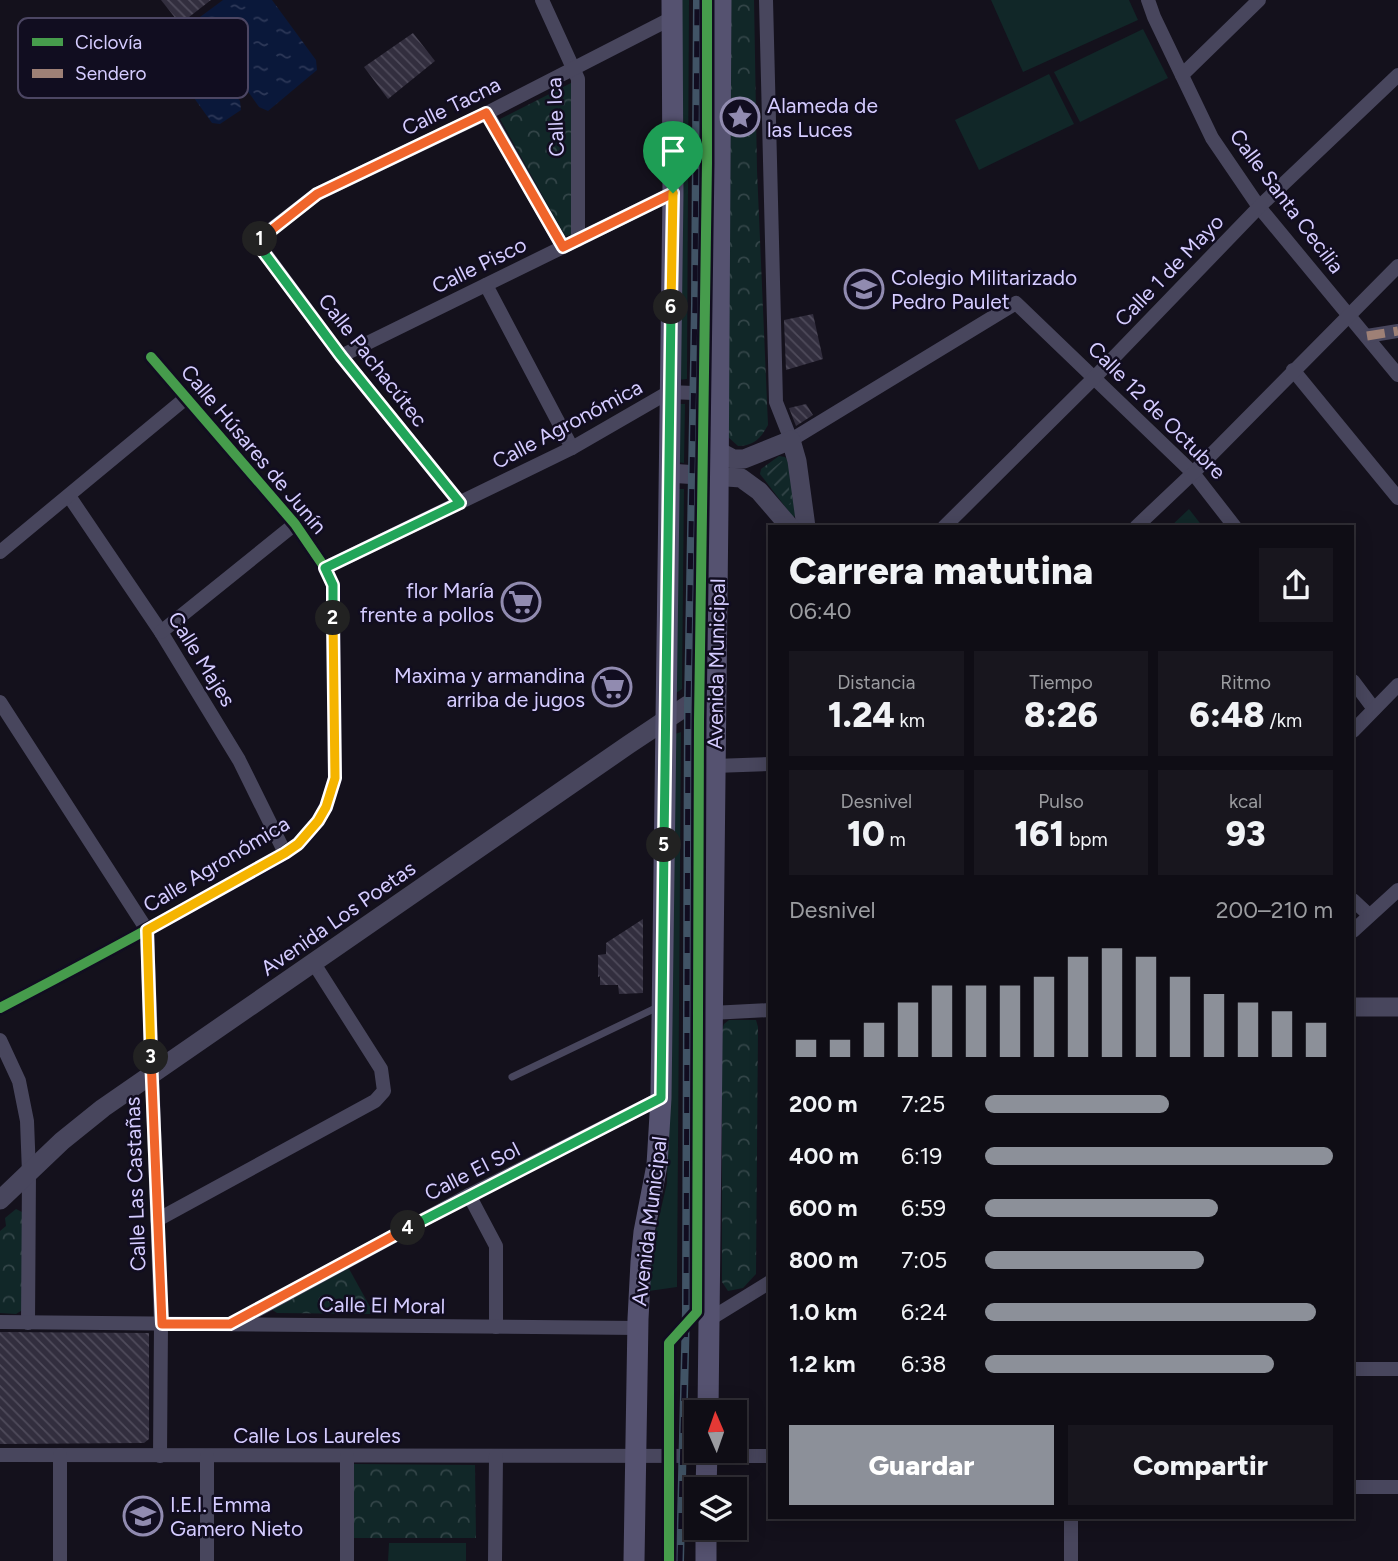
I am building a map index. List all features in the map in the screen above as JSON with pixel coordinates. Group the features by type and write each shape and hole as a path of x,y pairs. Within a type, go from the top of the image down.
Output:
{"main road":[{"name":"Avenida Municipal","path":"708,1400 721,0"},
{"name":"Avenida Municipal","path":"634,1561 638,1328 644,1232 657,1165 661,1098 673,193 672,9"},
{"path":"706,1540 706,1561"}],"street":[{"name":"Calle Ica","path":"542,0 578,79 578,240"},
{"path":"766,0 776,402 797,461 806,525"},
{"name":"Calle Santa Cecilia","path":"1148,0 1212,138 1259,207 1398,375"},
{"path":"1182,75 1259,0"},
{"name":"Calle Tacna","path":"256,242 317,194 574,68 672,9"},
{"name":"Calle 1 de Mayo","path":"946,525 1259,207 1398,75"},
{"path":"486,113 563,247"},
{"name":"Calle Pisco","path":"341,356 673,193"},
{"name":"Calle Pachacútec","path":"256,242 341,356 460,503"},
{"path":"1138,525 1398,266"},
{"path":"486,285 572,448"},
{"name":"Calle 12 de Octubre","path":"718,451 733,459 744,459 791,440 1016,303 1193,473 1234,525"},
{"path":"1367,337 1398,331"},
{"name":"Calle Húsares de Junín","path":"151,357 295,524 325,568"},
{"path":"1293,370 1398,498"},
{"name":"Calle Agronómica","path":"0,1008 285,853 298,844 318,821 326,807 335,778 333,585 325,568 572,448 669,392 718,394"},
{"path":"0,552 186,398"},
{"path":"669,473 741,478 751,483 788,525"},
{"name":"Calle Majes","path":"69,496 161,632 239,760 285,853"},
{"path":"161,632 295,524"},
{"path":"1354,682 1374,709"},
{"path":"1354,730 1398,685"},
{"name":"Avenida Los Poetas","path":"0,1200 103,1108 665,720 715,692"},
{"path":"0,702 147,930"},
{"path":"714,766 768,764"},
{"path":"1354,930 1398,890"},
{"path":"1354,901 1368,915"},
{"name":"Calle Las Castañas","path":"147,930 162,1324 160,1456"},
{"path":"157,1220 375,1101 384,1091 381,1069 313,962"},
{"path":"1354,1007 1398,1007"},
{"path":"711,1013 768,1010"},
{"path":"0,1040 19,1081 27,1121 28,1323"},
{"name":"Calle El Sol","path":"230,1324 469,1195 661,1098"},
{"path":"469,1195 496,1246 496,1326"},
{"path":"710,1320 768,1283"},
{"name":"Calle El Moral","path":"0,1322 638,1328"},
{"path":"1354,1368 1398,1369"},
{"name":"Calle Los Laureles","path":"0,1455 684,1455"},
{"path":"60,1455 60,1561"},
{"name":"Calle Los Laureles","path":"747,1455 768,1456"},
{"path":"207,1456 207,1561"},
{"path":"347,1456 347,1561"},
{"path":"495,1561 496,1457"},
{"path":"1354,1487 1398,1487"},
{"path":"1070,1561 1071,1519"}],"lane":[{"path":"512,1077 663,1005"}],"green space":[{"path":"681,0 689,0 687,379 678,380"},
{"path":"728,0 754,0 757,170 768,425 756,440 748,445 738,446 728,437"},
{"path":"991,0 1129,0 1138,20 1023,72"},
{"path":"1143,29 1168,78 1080,122 1054,72"},
{"path":"1049,74 1074,124 979,170 955,120"},
{"path":"573,82 573,235 565,236 500,119"},
{"path":"678,404 685,404 684,463 677,462"},
{"path":"779,456 785,457 789,462 796,516 793,517 760,474 761,469"},
{"path":"782,461 786,466 789,505 767,473"},
{"path":"677,489 684,489 682,689 673,695"},
{"path":"1189,509 1201,525 1172,525"},
{"path":"681,732 677,1287 649,1291 653,1243 667,1183 675,734"},
{"path":"729,1020 756,1020 758,1027 756,1274 743,1288 728,1291 722,1282 722,1030"},
{"path":"16,1209 22,1212 24,1309 16,1314 0,1313 0,1231 6,1226 5,1218"},
{"path":"348,1267 374,1314 277,1313 271,1309"},
{"path":"354,1464 475,1465 476,1538 353,1538"},
{"path":"389,1543 466,1543 466,1561 388,1561"}],"water":[{"path":"223,0 272,0 316,60 317,70 268,111 259,107 248,92 248,18 200,17"},
{"path":"194,98 238,98 241,110 220,124 212,123"}],"building":[{"path":"161,0 211,0 188,18 175,18"},
{"path":"413,33 435,61 388,99 364,67"},
{"path":"813,314 823,359 786,370 784,320"},
{"path":"806,404 813,415 796,426 789,408"},
{"path":"643,919 643,993 619,994 618,985 600,985 598,955 606,954 606,943"},
{"path":"0,1332 149,1333 149,1439 144,1443 0,1444"}],"railway":[{"path":"680,1561 686,1311 688,705 697,0"}],"marked path":[{"path":"1367,336 1398,331"}],"cycle path":[{"path":"669,1561 669,1343 697,1312 699,721 707,0"},
{"path":"0,1008 287,852 307,835 317,822 328,801 335,778 333,585 325,568 295,524 151,357"}],"place":[{"name":"Alameda de las Luces","path":"740,117"},
{"name":"Colegio Militarizado Pedro Paulet","path":"864,289"},
{"name":"flor María frente a pollos","path":"521,602"},
{"name":"Maxima y armandina arriba de jugos","path":"612,687"},
{"name":"I.E.I. Emma Gamero Nieto","path":"143,1516"}],"route":[{"path":"486,113 563,247 673,193 661,1098 469,1195 230,1324 162,1324 147,930 285,853 298,844 318,821 326,807 335,778 333,585 325,568 460,503 341,356 256,242 317,194 486,113"}]}
